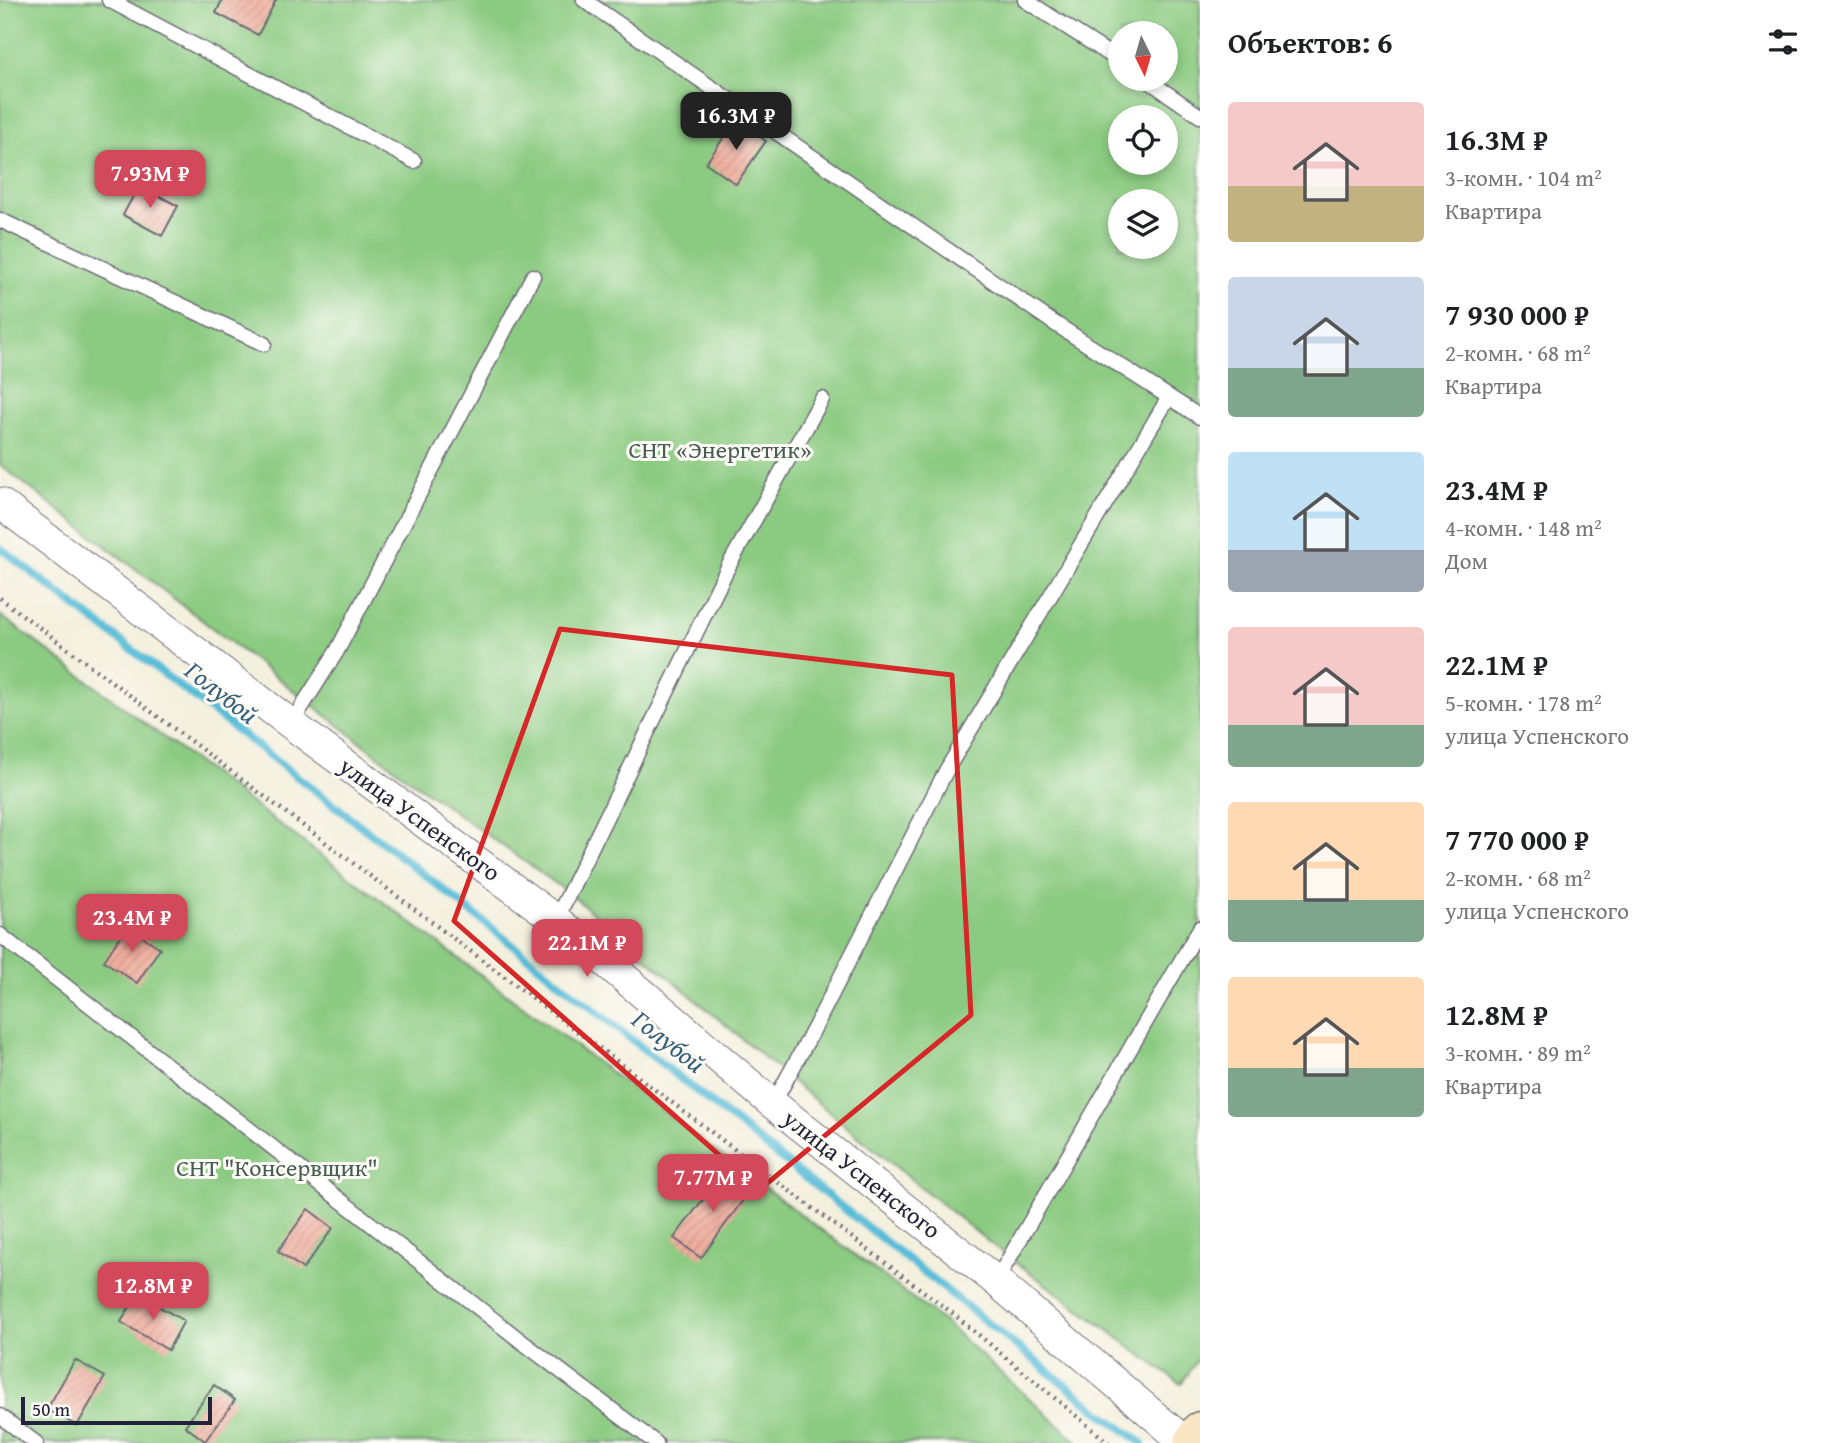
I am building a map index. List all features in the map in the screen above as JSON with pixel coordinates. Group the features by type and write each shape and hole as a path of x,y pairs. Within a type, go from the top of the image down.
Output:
{"street":[{"name":"улица Успенского","path":"0,503 290,724 556,920 773,1104 996,1281 1186,1443"},
{"path":"1193,1443 1200,1430"}],"lane":[{"path":"109,0 414,161"},
{"path":"584,0 1051,321 1200,417"},
{"path":"1025,0 1108,53"},
{"path":"1164,91 1200,116"},
{"path":"0,219 264,344"},
{"path":"290,724 337,651 533,276"},
{"path":"773,1104 947,769 1169,397"},
{"path":"556,920 729,567 822,399"},
{"path":"996,1281 1200,928"},
{"path":"0,935 656,1443"},
{"path":"0,1416 36,1443"}],"path":[{"path":"0,598 951,1311 1109,1443"}],"highlighted area":[{"path":"560,629 952,675 971,1015 759,1190 454,921"}],"green space":[{"name":"СНТ «Энергетик»","path":"0,0 1200,0 1200,1356 1181,1384 991,1244 849,1129 569,893 410,780 0,465"},
{"name":"СНТ \"Консервщик\"","path":"0,615 943,1321 1079,1443 0,1443"}],"building":[{"path":"222,0 276,0 258,35 216,13"},
{"path":"736,120 766,141 736,184 706,163"},
{"path":"139,185 178,206 162,236 123,215"},
{"path":"127,926 160,948 137,983 104,961"},
{"path":"725,1170 751,1189 701,1258 674,1238"},
{"path":"308,1209 333,1228 303,1269 278,1251"},
{"path":"137,1294 184,1321 168,1350 121,1322"},
{"path":"75,1360 105,1377 77,1426 47,1409"},
{"path":"214,1385 235,1400 205,1441 185,1426"}],"waterway":[{"name":"Голубой","path":"0,548 421,872 1142,1443"}]}
